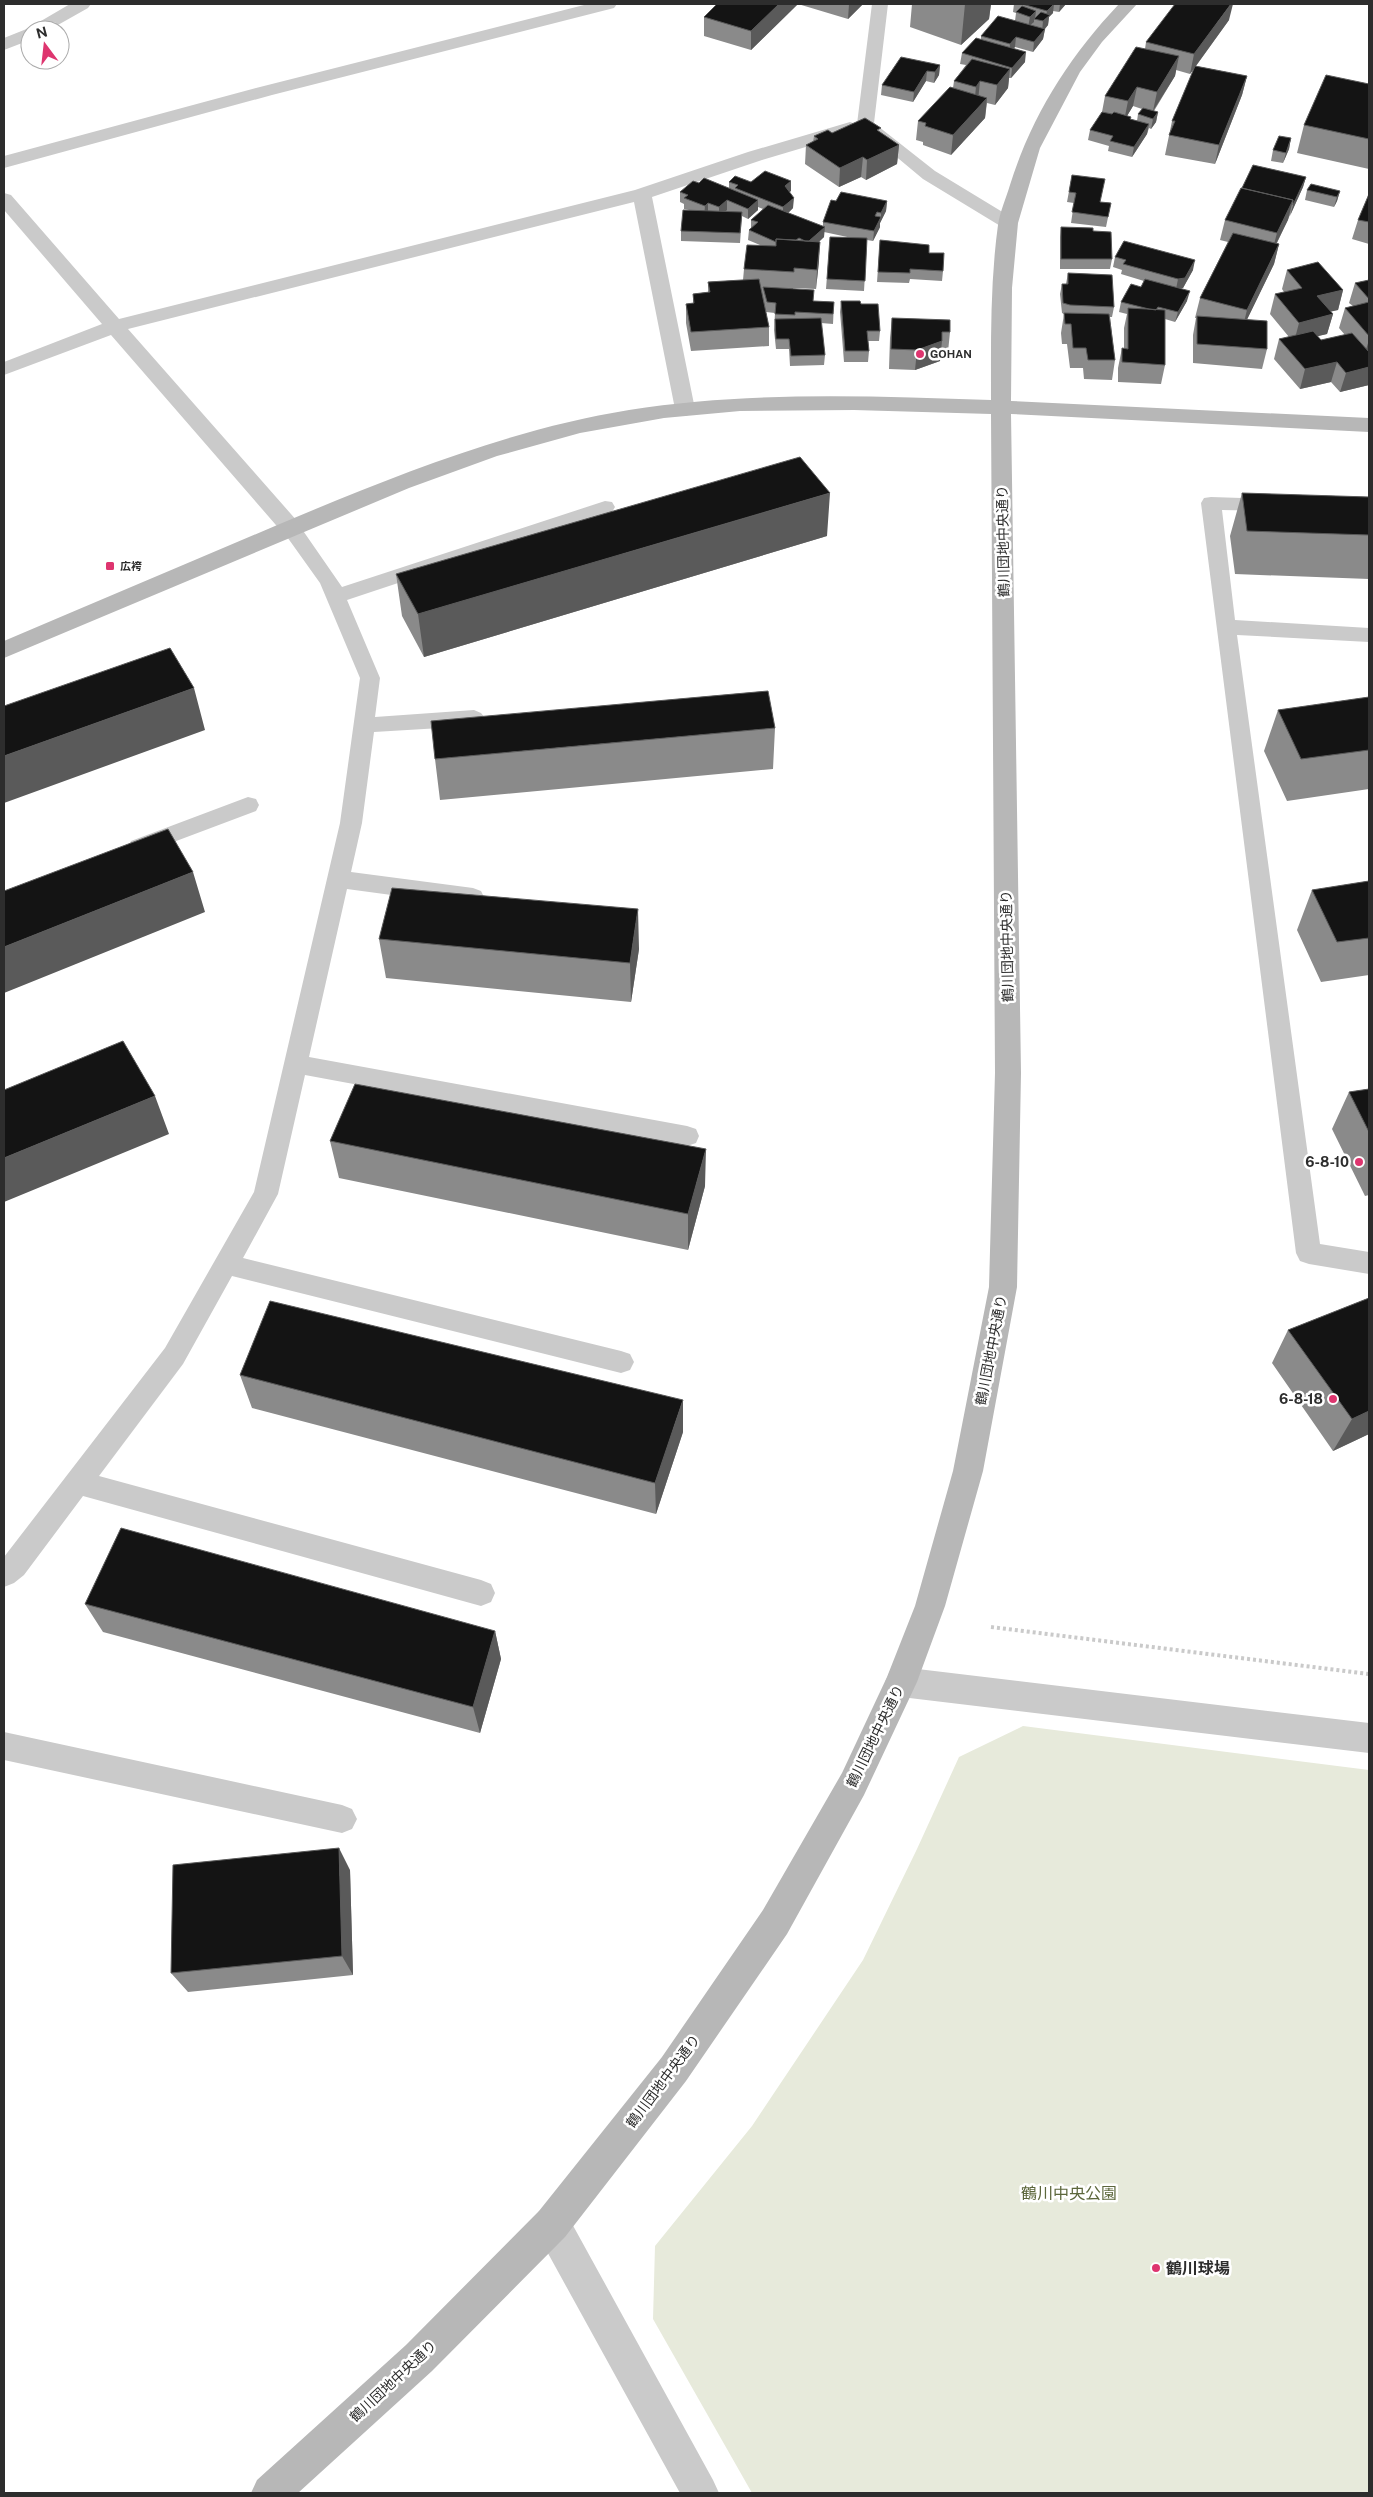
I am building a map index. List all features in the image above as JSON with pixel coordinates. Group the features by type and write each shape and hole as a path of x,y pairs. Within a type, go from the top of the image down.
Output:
{"street":[{"path":"54,20 82,4"},
{"path":"4,162 256,94 608,4"},
{"name":"鶴川団地中央通り","path":"270,2493 419,2358 552,2224 674,2069 775,1922 853,1784 901,1682 930,1606 968,1471 1003,1287 1008,1073 1001,407 1002,288 1008,223 1031,148 1052,106 1072,71 1096,38 1128,4"},
{"path":"4,45 20,38"},
{"path":"4,370 115,326 642,194 755,156 865,124"},
{"path":"642,194 685,409"},
{"path":"4,199 290,527"},
{"path":"4,650 385,488 479,454 548,434 628,417 685,409 780,403 1001,407 1369,425"},
{"path":"901,1682 1369,1738"},
{"path":"552,2224 700,2493"}],"lane":[{"path":"880,4 865,124 930,175 1008,223"},
{"path":"1290,506 1211,503 1309,1253 1369,1263"},
{"path":"335,597 605,507"},
{"path":"4,1574 14,1566 174,1356 266,1194 351,823 370,678 329,581 290,527"},
{"path":"1226,627 1369,635"},
{"path":"364,725 490,717"},
{"path":"122,854 248,805"},
{"path":"338,879 495,900"},
{"path":"295,1064 687,1136"},
{"path":"226,1264 621,1362"},
{"path":"77,1482 481,1593"},
{"path":"4,1746 342,1819"}],"path":[{"path":"991,1627 1369,1674"}],"green space":[{"name":"鶴川中央公園","path":"1023,1726 1369,1770 1369,2493 752,2493 653,2319 655,2246 752,2126 863,1960 959,1757"}],"building":[{"path":"717,4 779,4 751,31 704,17"},
{"path":"1022,4 1054,4 1047,11"},
{"path":"1175,4 1231,4 1194,54 1146,42"},
{"path":"1022,6 1036,11 1030,17 1016,12"},
{"path":"1041,12 1050,15 1043,21 1034,19"},
{"path":"998,16 1045,29 1034,42 1016,37 1010,44 981,36"},
{"path":"976,38 1026,52 1012,68 962,53"},
{"path":"1136,47 1179,56 1157,92 1137,87 1128,101 1105,96"},
{"path":"901,57 940,65 935,72 927,71 914,92 882,85"},
{"path":"972,59 1010,69 997,85 980,81 976,87 954,81"},
{"path":"1195,66 1247,76 1219,145 1169,135 1175,121 1172,121"},
{"path":"1326,75 1369,84 1369,139 1304,125"},
{"path":"950,87 987,98 953,135 925,126 926,123 918,121"},
{"path":"1143,108 1158,112 1153,119 1138,114"},
{"path":"1102,112 1112,114 1114,112 1149,124 1134,147 1110,141 1113,136 1090,130"},
{"path":"865,118 881,128 877,130 899,145 867,160 863,157 840,168 806,145 818,139 814,136 828,130 832,133"},
{"path":"1279,136 1291,138 1286,153 1273,150"},
{"path":"1253,165 1306,177 1293,205 1293,200 1242,188"},
{"path":"765,171 791,181 785,186 794,198 783,207 735,188 738,185 729,182 735,176 751,182"},
{"path":"1072,175 1105,179 1100,202 1111,203 1108,217 1072,212 1076,193 1069,192"},
{"path":"704,178 758,200 748,209 727,200 719,207 708,203 705,206 684,198 688,195 680,192 693,181 699,183"},
{"path":"1311,184 1340,191 1337,197 1307,190"},
{"path":"1241,188 1293,200 1277,233 1225,220"},
{"path":"841,192 887,201 881,213 877,212 875,216 881,217 874,231 823,222 831,200 836,201"},
{"path":"1369,194 1369,222 1358,220"},
{"path":"768,205 825,227 809,241 799,238 796,240 776,239 776,242 749,230 758,222 751,220"},
{"path":"683,210 742,212 740,233 681,231"},
{"path":"1061,227 1093,228 1093,231 1111,232 1112,259 1061,259"},
{"path":"1233,233 1279,244 1247,310 1200,298"},
{"path":"830,237 867,238 865,281 827,279"},
{"path":"776,239 820,242 817,270 794,268 794,272 744,269 747,245 776,246"},
{"path":"880,240 929,245 929,253 944,253 943,271 910,269 910,273 878,272"},
{"path":"1124,241 1195,260 1185,278 1178,279 1123,264 1126,260 1115,257"},
{"path":"1318,262 1343,290 1317,296 1333,314 1299,323 1275,294 1302,288 1287,270"},
{"path":"1068,273 1112,275 1114,307 1063,303 1062,284 1068,284"},
{"path":"759,279 769,327 691,332 686,304 694,303 693,294 710,292 708,282"},
{"path":"1145,279 1190,291 1178,312 1158,307 1156,310 1149,309 1121,302 1131,284 1141,287"},
{"path":"1369,280 1369,299 1355,283"},
{"path":"763,287 814,290 813,301 834,302 833,314 795,312 795,315 775,314 776,303 767,302"},
{"path":"841,301 860,301 861,304 878,304 880,331 867,331 869,351 845,351"},
{"path":"1369,302 1369,336 1345,308"},
{"path":"1128,308 1165,310 1165,365 1122,362 1122,348 1128,349"},
{"path":"1064,313 1109,314 1115,360 1088,360 1086,348 1073,348 1071,324 1065,324"},
{"path":"1197,316 1267,321 1267,349 1197,344"},
{"path":"821,318 825,355 791,356 789,339 776,339 775,319"},
{"path":"892,318 950,320 950,332 942,332 942,341 917,350 891,349"},
{"path":"1313,331 1321,340 1352,333 1369,352 1369,367 1346,373 1337,362 1305,369 1279,339"},
{"path":"800,457 830,493 418,614 396,574"},
{"path":"1242,493 1369,497 1369,535 1247,531"},
{"path":"170,648 194,688 4,756 4,706"},
{"path":"768,691 775,728 435,759 431,721"},
{"path":"1369,697 1369,750 1301,759 1278,710"},
{"path":"168,829 193,872 4,947 4,891"},
{"path":"1369,881 1369,938 1337,942 1312,890"},
{"path":"392,888 638,909 630,963 379,939"},
{"path":"123,1041 155,1096 4,1158 4,1090"},
{"path":"355,1084 706,1149 688,1214 330,1141"},
{"path":"1369,1089 1369,1132 1349,1092"},
{"path":"1369,1298 1369,1411 1352,1419 1288,1330"},
{"path":"270,1301 683,1400 655,1483 240,1375"},
{"path":"121,1528 495,1631 473,1707 85,1604"},
{"path":"339,1848 342,1956 171,1973 173,1865"}],"place":[{"name":"GOHAN","path":"920,354"},
{"name":"広袴","path":"110,566"},
{"name":"6-8-10","path":"1359,1162"},
{"name":"6-8-18","path":"1333,1399"},
{"name":"鶴川球場","path":"1156,2268"}]}
